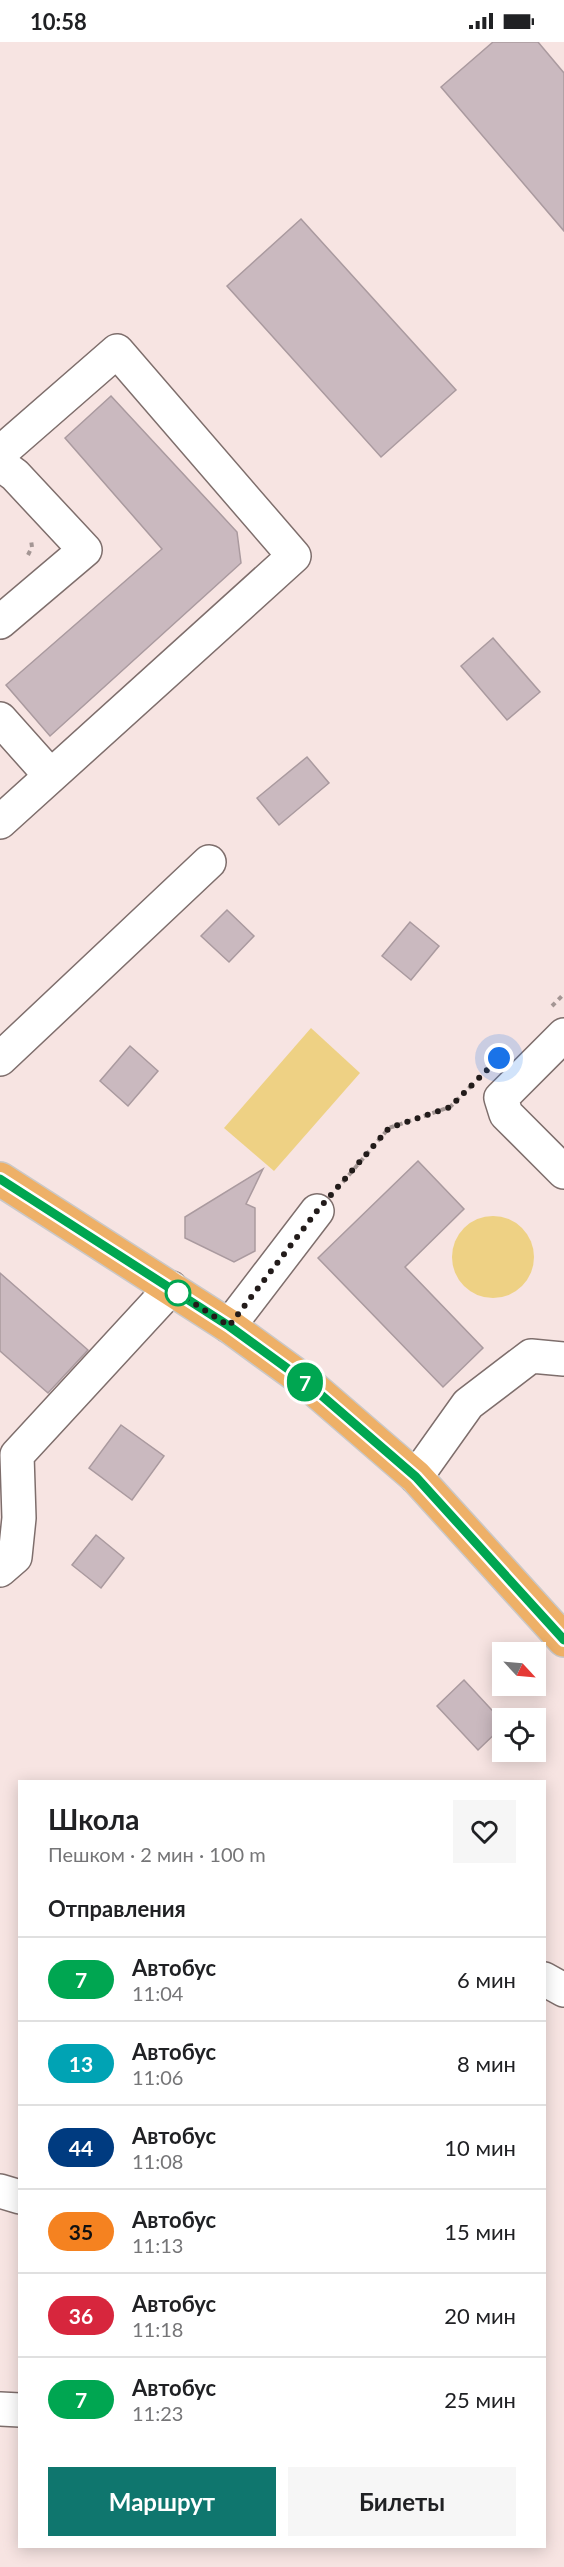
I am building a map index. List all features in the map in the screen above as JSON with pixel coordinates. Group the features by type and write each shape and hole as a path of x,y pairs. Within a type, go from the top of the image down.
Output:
{"main road":[{"path":"0,1179 229,1326 306,1382 416,1477 564,1640"}],"lane":[{"path":"0,453 117,351 294,556 0,822"},
{"path":"0,464 15,475 85,550 0,622"},
{"path":"0,719 50,775"},
{"path":"0,1059 209,862"},
{"path":"556,1023 501,1098 506,1114 564,1172"},
{"path":"229,1326 317,1211"},
{"path":"0,1570 15,1557 19,1518 17,1455 171,1288"},
{"path":"416,1477 468,1404 531,1356 564,1359"},
{"path":"546,1980 564,1990"},
{"path":"0,2191 18,2196"},
{"path":"0,2409 18,2410"}],"path":[{"path":"24,564 32,548 31,538"},
{"path":"556,1023 564,994"},
{"path":"317,1211 389,1128 450,1107 474,1083"}],"shaded area":[{"path":"311,1028 360,1073 274,1171 224,1128"},
{"path":"493,1216 509,1219 522,1228 531,1241 534,1257 531,1273 522,1286 509,1295 493,1298 477,1295 464,1286 455,1273 452,1257 455,1241 464,1228 477,1219"}],"building":[{"path":"493,42 538,42 564,73 564,231 441,87"},
{"path":"301,219 456,390 381,457 227,286"},
{"path":"111,396 237,532 241,563 50,736 6,685 162,549 65,438"},
{"path":"493,638 540,692 507,720 461,666"},
{"path":"307,757 329,783 279,825 257,798"},
{"path":"227,910 254,936 229,962 201,936"},
{"path":"410,922 439,946 411,980 382,956"},
{"path":"130,1046 158,1071 128,1106 100,1081"},
{"path":"418,1161 464,1209 405,1267 483,1348 443,1387 318,1258"},
{"path":"263,1169 246,1204 255,1208 255,1251 234,1262 185,1238 185,1217"},
{"path":"0,1273 88,1350 48,1393 0,1351"},
{"path":"121,1425 164,1456 132,1500 89,1468"},
{"path":"96,1535 124,1558 101,1588 72,1565"},
{"path":"464,1680 492,1710 492,1737 478,1750 437,1706"}],"bus line":[{"name":"7","path":"0,1179 229,1326 306,1382 416,1477 564,1640"}],"route":[{"path":"178,1293 229,1326 317,1211 389,1128 450,1107 499,1058"}]}
